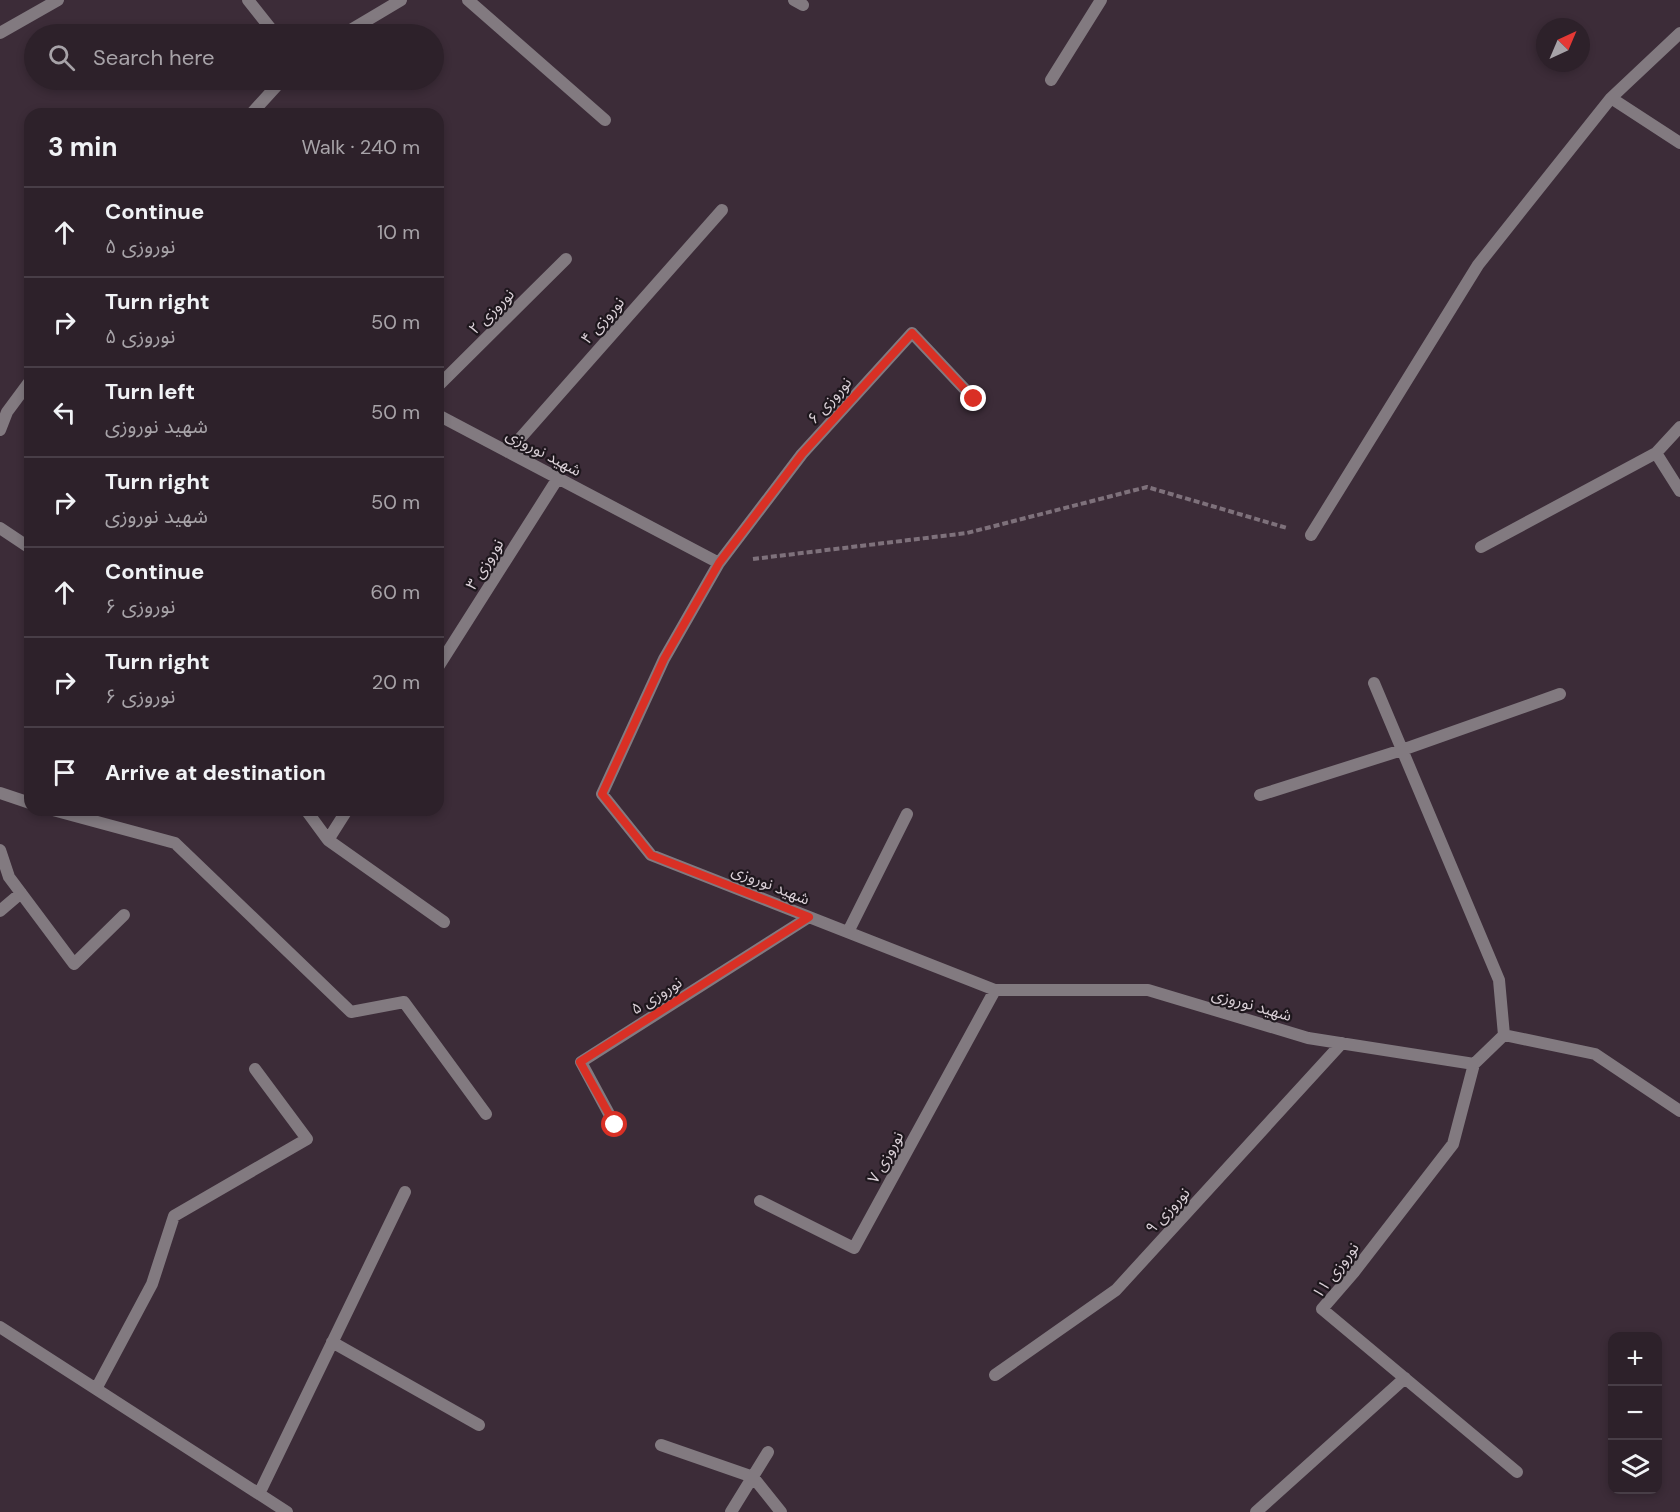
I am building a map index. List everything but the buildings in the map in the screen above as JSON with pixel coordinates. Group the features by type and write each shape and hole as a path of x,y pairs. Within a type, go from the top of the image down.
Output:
{"street":[{"path":"0,33 58,0"},
{"path":"248,0 267,24"},
{"path":"361,24 401,0"},
{"path":"468,0 605,120"},
{"path":"1051,80 1101,0"},
{"path":"1311,535 1478,265 1611,98 1680,33"},
{"path":"256,108 273,90"},
{"path":"1611,98 1680,143"},
{"name":"نوروزی ۴","path":"508,452 722,210"},
{"name":"نوروزی ۲","path":"444,380 567,259"},
{"name":"نوروزی ۶","path":"719,563 802,454 912,333 974,399"},
{"path":"0,430 7,412 24,389"},
{"name":"شهید نوروزی","path":"444,418 719,563 664,659 602,794 651,855 995,990 1148,990 1308,1038 1474,1064"},
{"path":"1481,547 1656,453 1680,427"},
{"path":"1656,453 1680,490"},
{"name":"نوروزی ۳","path":"444,658 558,478"},
{"path":"0,528 24,544"},
{"path":"1374,683 1499,980 1504,1035"},
{"path":"1260,795 1402,750 1560,694"},
{"path":"0,793 24,800"},
{"path":"848,932 907,814"},
{"path":"75,816 175,843 351,1012 404,1002 486,1114"},
{"path":"310,816 328,840 444,922"},
{"path":"328,840 343,816"},
{"path":"0,850 9,877 74,964 124,915"},
{"path":"0,911 21,893"},
{"name":"نوروزی ۵","path":"615,1125 580,1062 809,917"},
{"name":"نوروزی ۷","path":"760,1201 854,1248 995,990"},
{"path":"1474,1064 1504,1035"},
{"path":"1504,1035 1595,1054 1680,1111"},
{"name":"نوروزی ۹","path":"995,1375 1116,1290 1342,1043"},
{"name":"نوروزی ۱۱","path":"1474,1064 1453,1144 1354,1272 1322,1309 1517,1472"},
{"path":"96,1389 152,1284 174,1216 308,1139 255,1069"},
{"path":"259,1494 405,1192"},
{"path":"0,1327 287,1512"},
{"path":"332,1342 479,1425"},
{"path":"1256,1512 1405,1378"},
{"path":"661,1445 753,1477 781,1512"},
{"path":"731,1512 768,1452"}],"path":[{"path":"719,563 967,533 1147,487 1311,535"}],"route":[{"path":"615,1125 580,1062 809,917 651,855 602,794 664,659 719,563 802,454 912,333 974,399"}]}
